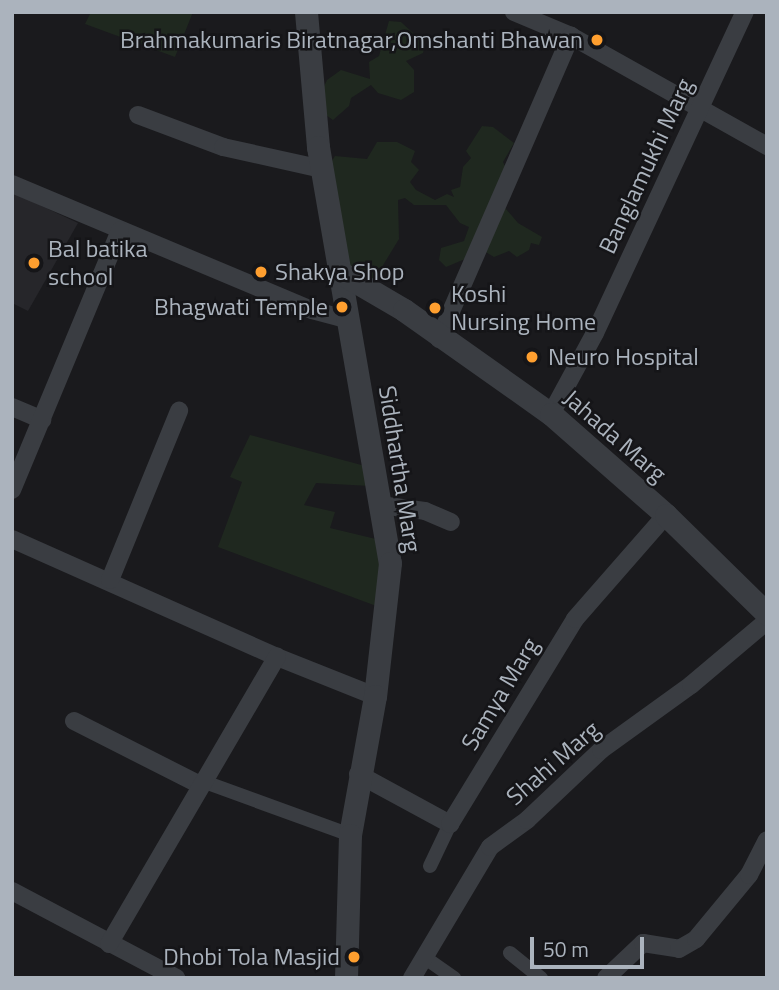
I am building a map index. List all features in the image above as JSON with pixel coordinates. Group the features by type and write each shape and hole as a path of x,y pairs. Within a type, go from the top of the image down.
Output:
{"street":[{"name":"Siddhartha Marg","path":"306,12 322,169 390,564 375,696 358,774 350,835 346,978"},
{"path":"514,12 571,36 700,105 767,146"},
{"name":"Banglamukhi Marg","path":"551,414 596,333 745,12"},
{"path":"439,339 571,36"},
{"path":"138,115 223,147 322,169"},
{"path":"12,184 312,310 350,320"},
{"path":"12,490 120,231"},
{"name":"Jahada Marg","path":"341,273 404,310 439,339 551,414 666,515 767,614"},
{"path":"12,407 41,420"},
{"path":"110,580 179,411"},
{"path":"380,505 425,511 452,522"},
{"name":"Samya Marg","path":"450,824 575,618 666,515"},
{"path":"12,539 110,580 276,657 375,696"},
{"name":"Shahi Marg","path":"412,978 490,847 601,750 691,685 767,621"},
{"path":"109,944 276,657"},
{"path":"74,721 201,783 350,835"},
{"path":"358,774 450,824 430,866"},
{"path":"606,978 643,943 679,949 696,939 749,875 767,840"},
{"path":"12,891 176,978"},
{"path":"510,953 541,978"},
{"path":"424,957 454,978"}],"shaded area":[{"path":"91,12 193,12 175,57 85,24"},
{"path":"389,21 401,22 425,44 423,53 406,61 414,70 414,92 401,100 378,93 371,85 351,98 349,106 333,120 326,115 320,95 327,80 341,70 370,79 369,62 379,56"},
{"path":"482,126 493,127 514,143 503,162 508,172 494,195 518,223 542,237 539,245 531,243 529,250 517,257 509,251 494,257 484,251 446,267 439,260 441,248 464,241 469,227 460,223 446,205 414,205 405,198 398,200 399,239 374,280 349,267 327,169 335,156 367,159 377,142 397,142 415,151 411,162 419,170 410,182 416,190 435,200 447,194 454,197 451,190 460,187 463,167 471,158 466,151"},
{"name":"Bal batika school","path":"12,192 78,223 28,311 12,303"},
{"path":"250,435 365,466 370,486 316,483 304,505 335,512 330,528 380,540 379,607 218,547 242,482 230,477"}],"place":[{"name":"Brahmakumaris Biratnagar,Omshanti Bhawan","path":"597,40"},
{"name":"Bal batika school","path":"34,263"},
{"name":"Shakya Shop","path":"261,272"},
{"name":"Bhagwati Temple","path":"342,307"},
{"name":"Koshi Nursing Home","path":"435,308"},
{"name":"Neuro Hospital","path":"532,357"},
{"name":"Dhobi Tola Masjid","path":"354,957"}]}
